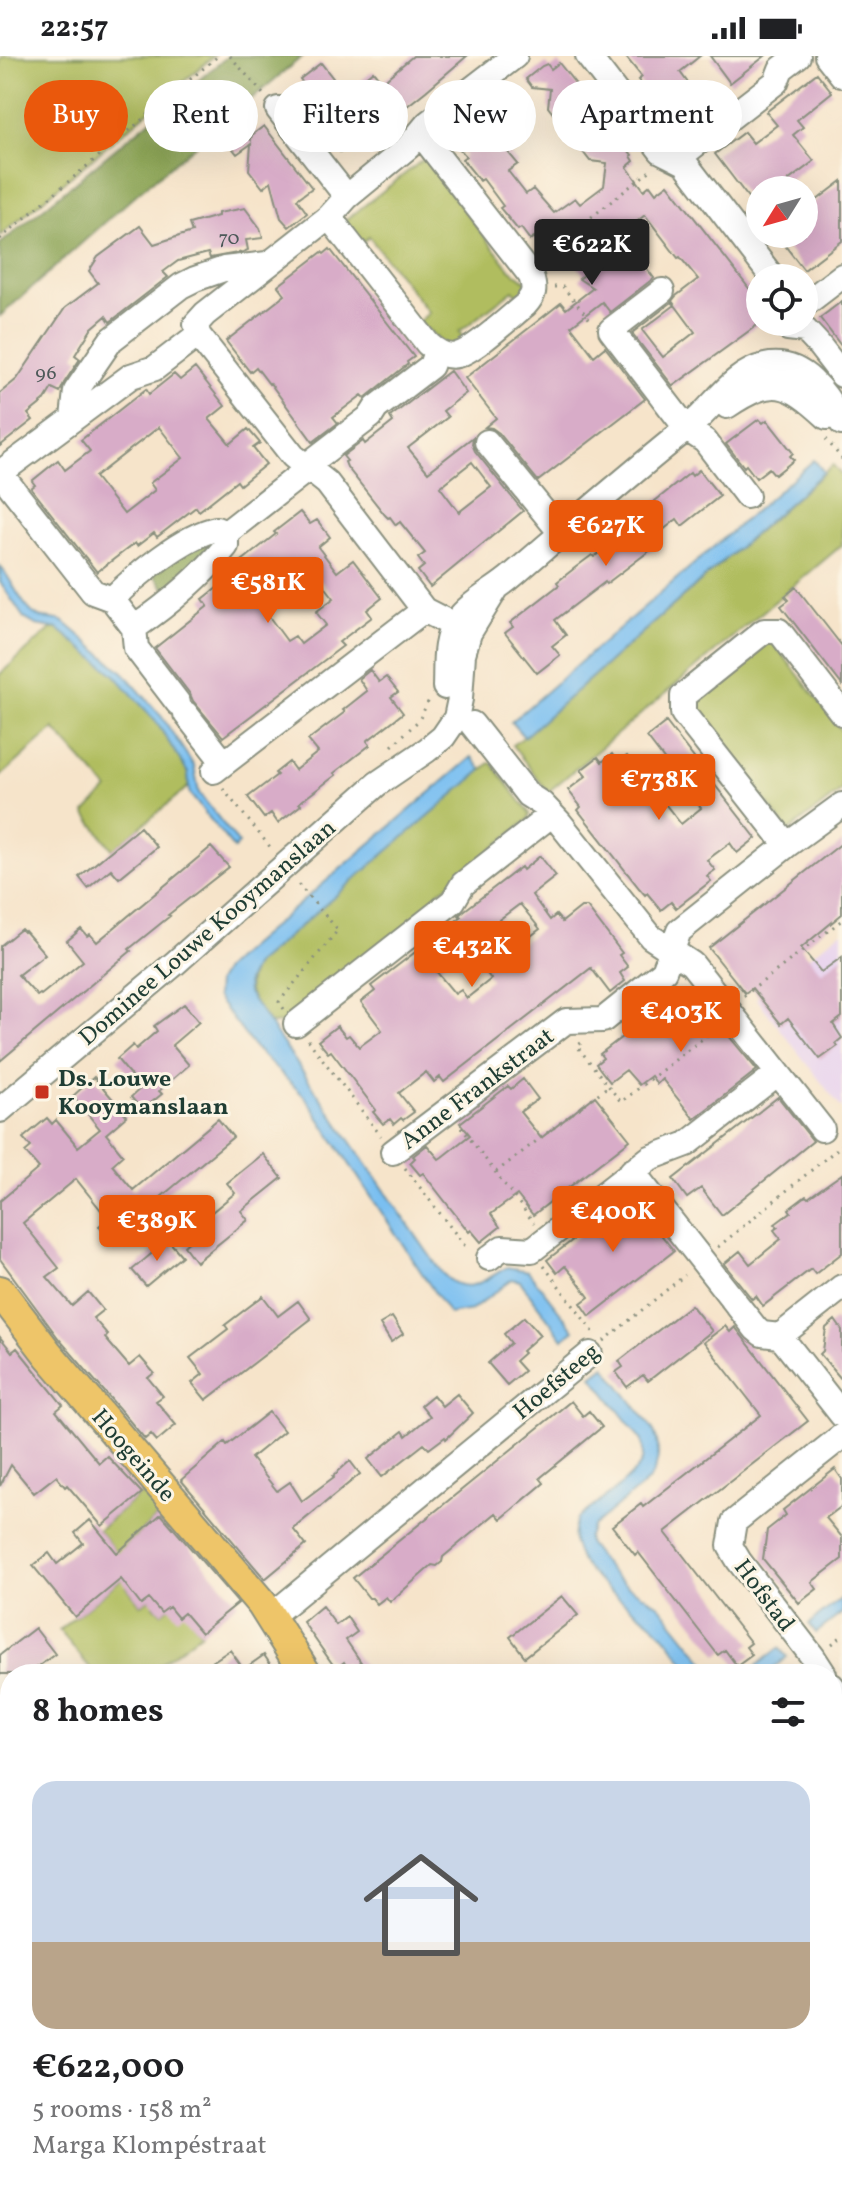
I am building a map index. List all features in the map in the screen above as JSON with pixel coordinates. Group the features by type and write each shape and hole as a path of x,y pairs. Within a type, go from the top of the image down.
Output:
{"main road":[{"name":"Hoogeinde","path":"0,1291 48,1354 271,1616 300,1664"}],"street":[{"path":"424,610 221,775 182,708 136,648 134,628 112,599 93,592 0,473 131,376 155,368 197,330 205,314 329,217 347,197 408,147 428,123 494,64 515,56"},
{"path":"588,56 661,151 685,163 762,264"},
{"path":"673,157 776,82 781,69 798,56"},
{"path":"827,56 842,75"},
{"path":"329,217 436,351 457,355 469,349 525,305 533,296 530,279 420,133"},
{"path":"312,152 347,197"},
{"path":"73,418 76,391 111,340 164,298 195,279 224,269 270,264"},
{"path":"818,294 842,276"},
{"path":"662,291 607,333 695,422 705,441 747,496"},
{"path":"164,298 197,330 293,456 327,483 424,610 461,629"},
{"path":"780,376 786,336"},
{"path":"811,336 842,375"},
{"path":"226,533 431,366 436,351"},
{"path":"822,1129 692,964 651,937 560,823 546,810 536,786 489,727 456,718 445,693 447,645 461,629 469,608 496,589 695,422 714,400 749,372 766,366 780,376 800,371 830,401 837,431"},
{"path":"487,442 561,533"},
{"path":"112,599 157,561 192,538 216,529 226,533"},
{"path":"134,628 212,563 226,546 226,533"},
{"path":"787,845 683,713 683,696 764,631 779,631 842,713"},
{"name":"Dominee Louwe Kooymanslaan","path":"0,1110 174,964 377,784 431,726 456,718"},
{"name":"Anne Frankstraat","path":"393,1152 566,1021 603,1020 664,971 679,931 842,805"},
{"path":"296,1024 453,901 463,884 546,810"},
{"path":"489,1258 502,1248 539,1244 650,1158 687,1144 778,1073"},
{"path":"632,1171 762,1334 780,1336 842,1287"},
{"path":"780,1336 842,1415"},
{"name":"Hoefsteeg","path":"271,1616 596,1348"},
{"name":"Hofstad","path":"817,1664 730,1546 734,1522 842,1436"}],"path":[{"path":"0,239 218,56"},
{"path":"230,56 259,89"},
{"path":"530,279 673,157"},
{"path":"530,279 563,287 607,333"},
{"path":"837,431 842,459"},
{"path":"221,775 273,852"},
{"path":"295,881 338,930 279,1002 296,1024"},
{"path":"566,1021 582,1042 577,1046 621,1102 842,920"},
{"path":"496,1172 608,1086"},
{"path":"448,1111 496,1172 596,1348"},
{"name":"Hoefsteeg","path":"596,1348 842,1145"}],"shaded area":[{"path":"842,931 842,1109 756,998"}],"green space":[{"path":"4,56 214,56 185,80 144,80 144,115 128,128 128,80 24,80 24,152 100,152 0,236 0,60"},
{"path":"228,56 303,56 258,93 258,80 199,80"},
{"path":"144,125 144,152 187,152 0,316 0,244 112,152 128,152 128,138"},
{"path":"424,159 510,269 527,282 522,300 513,290 459,332 467,343 449,348 418,322 429,313 369,237 359,245 342,223"},
{"path":"833,465 842,476 842,545 548,792 512,745"},
{"path":"218,539 169,594 152,573 174,556"},
{"path":"51,629 58,629 128,688 157,723 188,773 189,786 113,850 85,813 108,789 54,729 0,777 0,674"},
{"path":"768,640 772,641 842,731 842,790 789,831 690,704"},
{"path":"491,762 530,814 528,820 437,894 430,908 287,1023 270,1024 254,1003 249,990 255,965"},
{"path":"142,1493 161,1514 123,1548 139,1566 176,1531 185,1539 127,1587 141,1605 161,1590 154,1606 161,1613 169,1607 185,1611 201,1633 160,1664 87,1664 59,1630 131,1571 98,1530"}],"water":[{"path":"814,460 824,472 524,737 511,722"},
{"path":"0,566 33,613 64,622 123,672 162,717 194,766 199,793 239,844 234,849 189,792 188,773 157,723 115,675 58,629 36,625 24,618 0,582"},
{"path":"472,757 482,770 255,965 247,981 248,993 442,1273 459,1285 467,1286 482,1282 507,1267 528,1271 574,1330 563,1339 520,1281 512,1279 472,1310 449,1314 305,1097 254,1047 216,997 217,982 224,970 244,951"},
{"path":"605,1366 652,1428 658,1454 650,1479 592,1527 588,1543 610,1571 626,1585 659,1605 706,1664 686,1664 659,1630 600,1582 577,1553 573,1537 577,1519 623,1483 643,1458 642,1441 592,1376"},
{"path":"842,1598 842,1613 816,1633 809,1624"},
{"path":"779,1648 787,1657 778,1664 759,1664"}],"building":[{"path":"413,56 467,56 439,80 424,80 424,93 408,105 408,80 384,80"},
{"path":"625,56 700,56 680,72 686,80 638,80 642,77"},
{"path":"710,56 765,56 734,80 728,80"},
{"path":"321,63 334,80 301,80 300,79"},
{"path":"559,63 572,80 552,80 552,112 548,107 550,89 536,87 536,80 526,79 547,64 551,69"},
{"path":"373,71 380,80 362,80"},
{"path":"817,73 832,92 797,120 803,127 793,135 814,161 794,176 746,176 746,195 715,154 742,152 742,134 744,132 753,143 777,125 766,112"},
{"path":"264,126 274,139 274,152 284,152 312,188 297,199 307,213 289,227 281,218 271,181 263,188 249,170 250,152 258,152 258,130"},
{"path":"462,152 508,152 518,164 508,171 526,194 533,189 554,213 575,198 580,204 604,186 607,163 590,161 583,152 630,152 634,161 627,167 644,190 650,185 656,193 668,184 746,284 746,333 673,386 632,333 672,302 675,305 672,301 676,296 698,279 645,215 621,235 654,278 610,312 602,302 571,326 594,356 605,347 645,399 538,481 499,433 485,427 496,418 465,378 561,303 566,309 593,288 579,279 584,275 557,232 540,245 534,237 530,240 521,228 518,230 483,179 480,181 462,159 466,156","holes":["675,305 695,332 663,357 642,330"]},
{"path":"842,181 842,241 812,264 799,264 787,248 818,248 818,199"},
{"path":"245,208 260,228 263,238 246,240 248,250 243,252 210,258 208,253 178,261 163,272 168,277 110,322 106,316 92,328 75,355 80,359 60,392 52,388 44,401 28,414 33,420 0,446 0,393 17,379 65,308 98,283 89,271 98,257 140,226 154,244 192,232 189,224 218,216 218,213"},
{"path":"330,249 414,357 365,398 362,395 333,417 338,423 313,442 270,383 256,367 250,372 226,341 285,295 278,286"},
{"path":"842,301 842,347 820,318"},
{"path":"195,368 225,406 209,419 230,444 248,429 260,443 253,448 266,464 240,485 237,481 199,511 196,507 157,537 154,533 137,546 135,543 97,572 31,488 35,485 32,481 58,460 65,470 90,451 81,440 146,389 149,394 174,374 180,380","holes":["159,427 183,458 150,483 155,490 124,514 95,477"]},
{"path":"450,371 466,393 443,411 448,417 408,448 428,472 473,437 475,451 523,511 430,587 418,571 424,566 418,558 425,553 400,522 396,525 385,515 347,467 343,456 363,441 365,444 393,422 390,417","holes":["472,462 491,487 459,512 440,487"]},
{"path":"759,419 763,423 767,420 793,453 790,456 794,460 775,475 769,468 756,478 726,444"},
{"path":"699,470 720,496 682,526 677,519 652,539 657,545 555,620 566,635 552,646 560,655 537,673 505,633 513,627 510,623 559,585 557,582 576,567 634,526 630,521 690,473 692,476"},
{"path":"300,512 310,524 317,520 330,537 318,547 337,572 353,560 382,598 367,610 372,617 339,642 343,646 223,737 155,648 208,606 203,599 241,569 238,564 276,534 274,532","holes":["305,561 334,598 316,612 326,625 301,644 295,636 287,641 259,603 266,598 260,591 284,571 287,574"]},
{"path":"796,587 842,646 842,685 781,606 789,600 785,596"},
{"path":"370,670 379,682 386,677 398,692 391,697 403,713 367,741 370,745 278,823 271,813 264,818 248,797 289,762 295,770 318,752 308,740 367,691 359,679"},
{"path":"666,722 756,838 737,853 730,843 707,860 715,870 707,876 711,881 676,908 671,902 661,910 639,888 578,810 581,807 568,790 586,776 581,770 598,757 602,762 612,754 618,763 627,756 681,824 701,808 647,737"},
{"path":"140,827 157,847 119,878 111,869 88,888 79,877"},
{"path":"842,843 842,914 801,948 821,972 842,957 842,1017 833,1024 842,1038 836,1043 838,1046 820,1059 788,1018 781,1024 752,988 745,993 709,948"},
{"path":"211,847 229,867 168,915 129,949 131,951 0,1061 0,946 21,929 45,954 18,975 37,996 41,995 83,961 67,941 81,929 97,942"},
{"path":"540,856 556,876 532,895 550,920 556,915 562,922 581,907 587,907 622,953 619,955 628,967 620,973 625,981 610,993 591,968 444,1082 440,1077 434,1082 426,1072 399,1093 414,1112 394,1124 390,1119 383,1124 373,1112 376,1110 331,1051 328,1053 318,1041 337,1026 359,1047 382,1030 361,1002 375,991 371,986 521,867 523,870","holes":["520,904 540,929 515,948 496,922","459,951 464,957 471,952 491,979 467,998 461,990 455,994 435,970"]},
{"path":"690,989 757,1070 694,1119 662,1079 657,1084 651,1076 639,1085 626,1070 610,1082 596,1064 603,1058 600,1054 675,996 677,999"},
{"path":"184,1004 199,1022 172,1045 189,1065 142,1110 131,1097 141,1088 117,1059 133,1045 136,1049 157,1031 154,1026"},
{"path":"94,1077 127,1116 106,1134 123,1155 112,1165 133,1190 218,1119 233,1137 108,1239 99,1226 108,1219 76,1179 23,1223 59,1268 47,1277 72,1306 88,1292 103,1310 93,1318 108,1335 105,1338 129,1366 140,1357 154,1373 148,1378 163,1396 156,1401 176,1425 157,1441 151,1434 145,1439 59,1339 0,1259 0,1201 39,1168 25,1152 31,1147 23,1138 47,1118 52,1124 56,1120 78,1147 100,1129 73,1096"},
{"path":"523,1079 538,1099 520,1112 541,1138 595,1096 630,1140 533,1215 517,1195 491,1214 500,1227 481,1242 471,1230 469,1232 423,1173 420,1175 410,1163 415,1158 413,1156 427,1145 439,1159 442,1157 470,1135 460,1123 508,1086 511,1089"},
{"path":"778,1097 813,1141 722,1215 701,1188 687,1198 673,1179"},
{"path":"263,1154 282,1178 241,1211 248,1220 196,1262 184,1246 200,1232 195,1226 235,1193 227,1183"},
{"path":"842,1174 842,1253 815,1274 811,1269 763,1306 756,1296 752,1299 724,1264 740,1251 750,1264 781,1239 774,1230 778,1227 775,1224 791,1212 789,1209"},
{"path":"630,1196 674,1251 590,1316 581,1303 589,1297 576,1279 565,1266 557,1273 547,1260"},
{"path":"168,1240 182,1256 146,1286 132,1270"},
{"path":"263,1296 278,1316 298,1301 311,1319 206,1400 192,1383 203,1374 190,1358 228,1329 225,1325"},
{"path":"691,1305 712,1331 648,1381 643,1375 627,1387 616,1372 623,1367 619,1361"},
{"path":"392,1317 403,1334 391,1342 380,1324"},
{"path":"524,1317 540,1335 515,1361 524,1371 507,1385 488,1363 511,1343 504,1334"},
{"path":"835,1320 842,1330 842,1380 820,1354 826,1328"},
{"path":"725,1326 730,1332 735,1327 808,1421 665,1532 751,1643 746,1647 752,1655 740,1664 736,1664 725,1650 718,1655 638,1552 635,1555 612,1526 641,1504 643,1507 761,1415 704,1342"},
{"path":"0,1337 12,1352 17,1348 63,1405 56,1411 99,1463 107,1456 142,1493 102,1526 56,1476 34,1493 11,1465 0,1486"},
{"path":"457,1394 473,1413 446,1439 429,1449 424,1444 382,1477 368,1459 403,1431 406,1436 430,1416 421,1405 433,1395 442,1406"},
{"path":"571,1401 583,1416 589,1411 602,1427 540,1478 544,1483 501,1519 496,1513 443,1557 442,1562 432,1565 390,1602 386,1597 377,1604 369,1598 353,1578"},
{"path":"269,1412 284,1431 251,1458 277,1491 290,1482 302,1501 350,1461 360,1474 293,1529 306,1545 265,1579 181,1480 225,1442 227,1445"},
{"path":"835,1469 842,1479 842,1506 826,1518 842,1537 842,1559 812,1582 817,1589 799,1603 763,1559 767,1530 786,1515 783,1510"},
{"path":"161,1514 238,1603 201,1633 184,1613 178,1618 169,1607 161,1613 149,1599 141,1605 121,1579 75,1617 33,1566 49,1553 57,1564 83,1543 75,1533 90,1520 117,1553"},
{"path":"562,1596 578,1615 525,1657 510,1637"},
{"path":"322,1606 336,1625 347,1617 357,1632 346,1640 362,1664 332,1664 303,1622"},
{"path":"35,1628 55,1654 42,1664 0,1664 0,1655"},
{"path":"230,1650 240,1664 214,1664 212,1662"},
{"path":"264,1655 270,1664 251,1664"}],"place":[{"name":"Ds. Louwe Kooymanslaan","path":"42,1092"}]}
